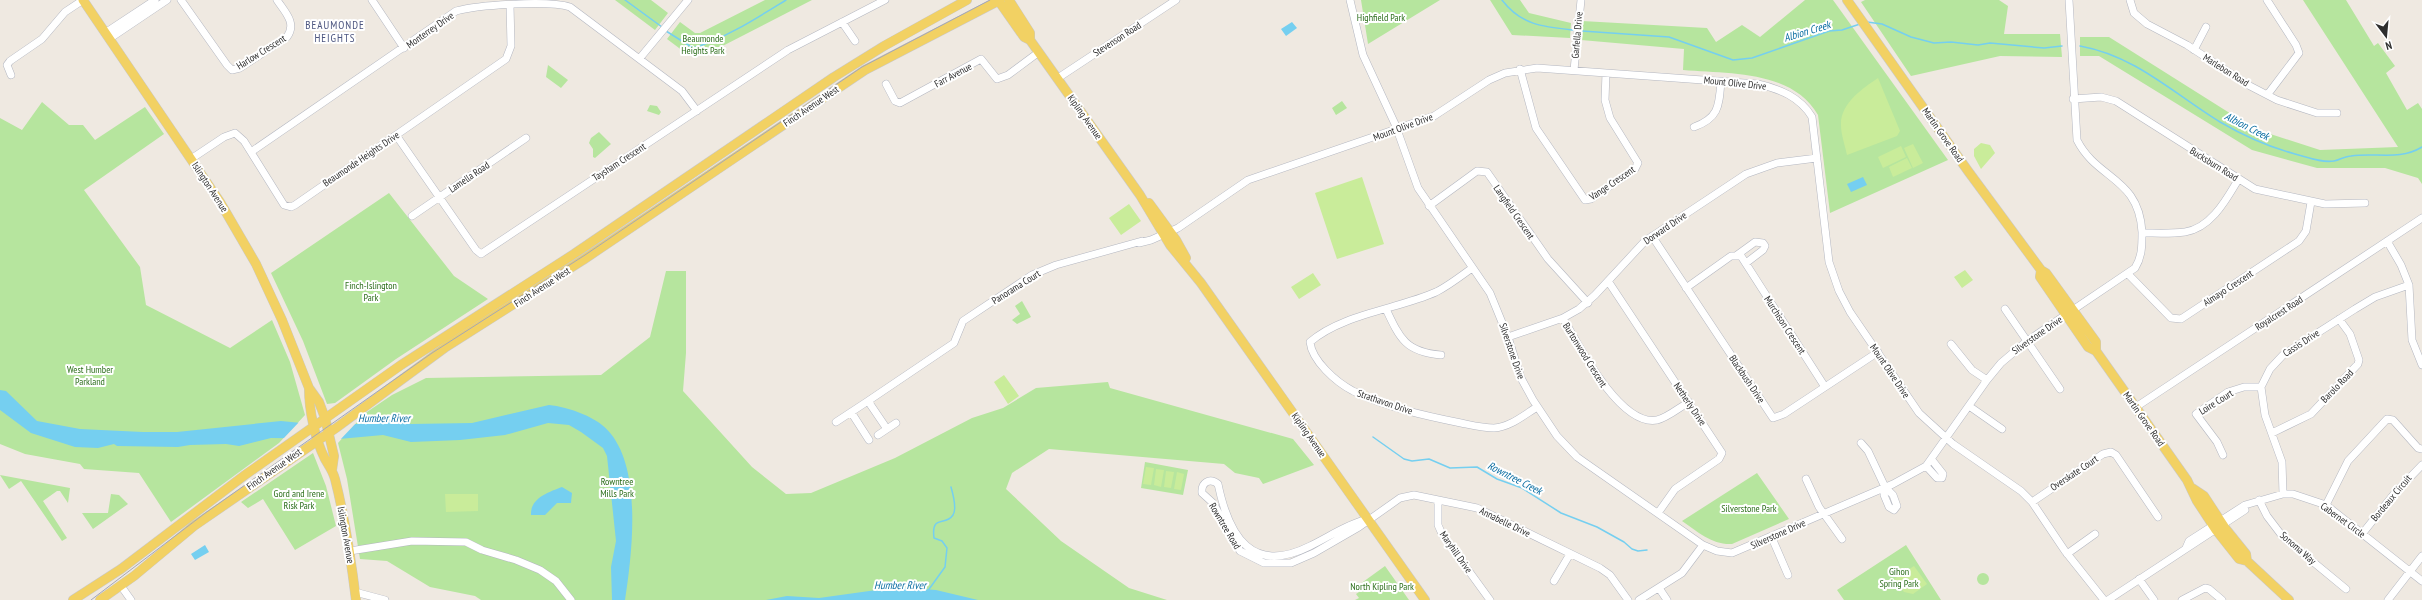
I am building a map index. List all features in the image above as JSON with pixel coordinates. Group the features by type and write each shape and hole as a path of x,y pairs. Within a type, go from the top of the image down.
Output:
{"main road":[{"name":"Islington Avenue","path":"83,0 220,202 256,264 282,320 309,388 318,402 325,418 334,456 332,470"},
{"name":"Finch Avenue West","path":"73,600 120,569 280,450 400,365 574,254 834,77 884,46 967,0"},
{"name":"Finch Avenue West","path":"100,600 121,586 194,526 357,413 446,347 583,260 865,70 999,0"},
{"name":"Kipling Avenue","path":"999,0 1024,37 1030,40 1058,78 1140,195 1152,206 1163,235 1192,269 1426,600"},
{"name":"Kipling Avenue","path":"1009,0 1030,33 1030,40"},
{"name":"Martin Grove Road","path":"1847,0 1862,19 1968,171 2041,270 2046,273 2070,313 2096,342 2096,351 2192,488 2197,501 2218,525 2238,559 2247,561 2289,600"},
{"name":"Islington Avenue","path":"309,388 309,405 324,455 332,470 350,551 355,596"}],"street":[{"path":"11,75 7,65 10,61 42,39 65,12 83,0"},
{"path":"107,36 155,0"},
{"path":"107,36 167,0"},
{"name":"Harlow Crescent","path":"181,0 232,70 240,68 287,38 290,33 290,20 277,0"},
{"path":"372,0 404,48"},
{"path":"640,58 688,0"},
{"name":"Taysham Crescent","path":"396,135 476,250 481,254 788,50 885,0"},
{"name":"Stevenson Road","path":"1058,78 1176,0"},
{"name":"Silverstone Drive","path":"1350,0 1363,55 1397,130 1413,178 1429,206 1496,305 1508,336 1521,378 1537,407 1557,436 1577,457 1703,545 1717,551 1732,553 1772,538 1885,487 1926,466 1932,460 1986,380 2001,363 2027,341 2129,274 2135,268 2141,255 2142,233 2139,210 2134,198 2121,184 2082,149 2077,140 2073,99 2069,0"},
{"name":"Garfella Drive","path":"1574,70 1581,0"},
{"name":"Marlebon Road","path":"2130,0 2134,13 2142,21 2194,50 2250,86 2281,102 2325,115 2337,113"},
{"path":"2267,0 2296,45 2299,53 2268,94"},
{"name":"Monterrey Drive","path":"251,152 456,11 470,7 560,3 570,7 682,91 697,111"},
{"name":"Beaumonde Heights Drive","path":"191,159 232,133 240,136 284,205 291,207 506,59 511,46 510,5"},
{"path":"842,22 855,41"},
{"path":"2194,50 2206,27"},
{"name":"Farr Avenue","path":"886,84 895,101 900,103 981,59 997,79 1008,75 1039,52"},
{"name":"Mount Olive Drive","path":"1163,235 1248,180 1434,116 1489,80 1520,69 1533,68 1574,70 1720,81 1772,87 1800,102 1812,117 1831,269 1844,300 1920,413 1947,438 2014,486 2032,502 2067,554 2104,600"},
{"name":"Vange Crescent","path":"1520,69 1536,128 1584,200 1591,199 1632,172 1638,163 1610,118 1606,100 1606,73"},
{"path":"1694,128 1704,124 1715,114 1720,99 1720,81"},
{"name":"Bucksburn Road","path":"2073,99 2101,97 2116,101 2238,180 2255,189 2325,204 2365,204"},
{"name":"Lamella Road","path":"412,216 526,138"},
{"name":"Dorward Drive","path":"1508,336 1563,318 1588,303 1634,250 1652,236 1746,174 1777,163 1817,158"},
{"name":"Langfield Crescent","path":"1429,206 1477,171 1487,172 1552,264 1588,303"},
{"path":"2142,233 2185,232 2195,229 2219,211 2238,180"},
{"name":"Almayo Crescent","path":"2129,274 2171,318 2181,319 2299,241 2306,231 2311,202"},
{"name":"Royalcrest Road","path":"2136,407 2422,218"},
{"name":"Panorama Court","path":"868,401 956,341 963,321 1032,275 1056,265 1139,243 1163,235"},
{"name":"Blackbush Drive","path":"1652,236 1771,416 1778,418 1878,352"},
{"path":"2387,241 2401,265 2409,285 2412,340 2422,365"},
{"path":"1686,288 1731,256 1737,255 1755,242 1763,243 1765,246 1764,250 1746,263"},
{"name":"Murchison Crescent","path":"1737,255 1746,263 1826,387"},
{"name":"Strathavon Drive","path":"1472,268 1436,292 1337,326 1310,342 1311,346 1323,367 1337,381 1353,391 1425,416 1487,428 1504,426 1537,407"},
{"name":"Netherly Drive","path":"1608,281 1689,402 1720,450 1722,456 1675,489 1658,513"},
{"name":"Cassis Drive","path":"2261,387 2277,359 2375,297 2409,285"},
{"path":"1386,309 1398,334 1409,347 1425,354 1441,355"},
{"path":"2005,309 2060,388"},
{"name":"Burtonwood Crescent","path":"1563,318 1587,361 1609,393 1626,408 1642,418 1657,420 1689,402"},
{"name":"Barolo Road","path":"2272,433 2310,414 2358,364 2358,357 2350,334 2339,319"},
{"path":"1951,344 1972,370 1986,380"},
{"name":"Loire Court","path":"2223,455 2217,442 2196,414 2228,392 2244,387 2261,387"},
{"path":"2261,387 2265,416 2282,462 2283,494"},
{"path":"836,422 868,401 887,429"},
{"path":"1968,406 2002,429"},
{"path":"851,412 869,440"},
{"path":"2326,505 2348,461 2387,419 2394,420 2418,448 2422,449"},
{"path":"878,435 896,423"},
{"path":"1861,443 1868,451 1885,487"},
{"name":"Overskate Court","path":"2032,502 2103,454 2111,452 2116,455 2158,517"},
{"path":"1926,466 1937,478 1942,478 1943,474 1932,460"},
{"name":"Bordeaux Circuit","path":"2362,534 2394,494 2422,465"},
{"path":"1806,479 1818,506 1842,539"},
{"name":"Rowntree Road","path":"1312,550 1275,557 1256,553 1246,547 1231,524 1218,484 1212,480 1203,484 1202,493 1213,503 1240,551 1264,563 1276,564 1291,562 1312,550 1356,522 1368,519"},
{"name":"Cabernet Circle","path":"2108,600 2186,548 2189,541 2259,500 2283,494 2299,496 2326,505 2422,581"},
{"name":"Annabelle Drive","path":"1368,519 1407,495 1477,508 1605,571 1628,600"},
{"name":"Maryhill Drive","path":"1438,500 1438,525 1442,534 1490,600"},
{"name":"Sonoma Way","path":"2259,500 2283,537 2346,589"},
{"path":"2067,554 2095,534"},
{"path":"1772,538 1788,575"},
{"path":"350,551 412,541 466,542 482,550 516,560 540,570 556,581 571,600"},
{"path":"1639,600 1687,568 1703,545"},
{"path":"1554,581 1570,554"},
{"path":"2388,600 2422,556"},
{"path":"2139,579 2154,600"},
{"path":"121,586 131,600"},
{"path":"1659,588 1667,600"},
{"path":"2182,600 2205,588 2210,589 2222,600"},
{"path":"355,596 384,600"}],"green space":[{"name":"Beaumonde Heights Park","path":"615,0 651,0 668,13 655,30"},
{"name":"Beaumonde Heights Park","path":"765,0 812,0 705,55 687,54 667,39 680,22 695,33 700,33"},
{"name":"Highfield Park","path":"1361,0 1440,0 1368,44"},
{"path":"1490,0 1520,0 1529,13 1571,23 1570,38 1512,35"},
{"path":"1805,0 1833,0 1948,160 1830,213 1818,115 1807,100 1776,82 1758,77 1720,72 1683,70 1684,49 1581,40 1582,21 1707,28 1716,42 1742,25 1760,37"},
{"path":"1865,0 1999,0 2008,6 2004,34 2060,34 2062,57 2000,56 1911,76 1861,2"},
{"path":"2303,0 2346,0 2374,46 2378,43 2395,66 2386,73 2407,110 2418,103 2422,109 2422,184 2418,178 2385,168 2317,168 2252,150 2099,56 2080,56 2080,37 2109,37 2255,129 2320,150 2398,147"},
{"path":"548,65 568,80 561,88 546,77"},
{"path":"1878,78 1900,131 1897,136 1847,155 1841,129 1844,110 1859,92"},
{"path":"1342,101 1347,108 1336,115 1332,108"},
{"name":"West Humber Parkland","path":"42,102 69,125 83,125 95,140 145,107 164,134 84,190 140,267 146,305 230,348 272,320 290,362 305,415 279,443 171,522 139,473 84,469 80,464 25,454 0,444 0,118 22,130"},
{"path":"650,105 657,106 661,112 659,115 647,111"},
{"path":"599,132 611,144 595,158 593,157 593,149 589,143 591,138"},
{"path":"1981,143 1990,145 1995,153 1981,169 1974,156 1974,149"},
{"path":"1913,144 1923,163 1913,168 1904,148"},
{"path":"1901,146 1906,157 1883,168 1878,157"},
{"path":"1907,158 1912,168 1893,177 1889,167"},
{"path":"1362,177 1384,244 1337,259 1315,193"},
{"name":"Finch-Islington Park","path":"389,193 454,276 488,299 396,359 335,403 327,404 303,341 271,273"},
{"path":"1129,204 1141,221 1121,235 1109,218"},
{"path":"1965,270 1973,280 1962,288 1954,277"},
{"name":"Rowntree Mills Park","path":"666,271 686,271 686,353 683,391 752,467 786,494 811,493 895,458 972,418 1003,408 1036,388 1108,382 1110,388 1293,439 1314,465 1263,484 1259,478 1235,473 1224,464 1049,449 1012,473 1006,489 1061,541 1129,588 1167,600 481,600 475,596 430,587 387,561 360,559 347,479 338,443 364,414 392,395 426,378 601,375 650,337"},
{"path":"1313,273 1321,285 1299,299 1291,287"},
{"path":"1022,301 1031,317 1017,324 1012,320 1020,314 1015,306"},
{"path":"1004,375 1019,396 1008,404 994,382"},
{"name":"Gord and Irene Risk Park","path":"313,453 326,486 336,526 295,550 263,499 248,508 241,502"},
{"path":"1145,462 1188,470 1183,495 1141,488"},
{"path":"1146,467 1154,468 1151,485 1143,484"},
{"path":"1156,469 1164,470 1161,487 1154,485"},
{"path":"1166,471 1174,472 1171,488 1164,487"},
{"path":"1177,472 1184,474 1181,490 1174,489"},
{"name":"Silverstone Park","path":"1757,473 1789,519 1732,544 1725,544 1712,540 1682,521"},
{"path":"0,475 70,488 68,503 60,491 57,491 43,501 67,538 62,541 21,481 9,489"},
{"path":"111,494 119,495 128,504 93,529 82,513 108,513"},
{"path":"445,494 478,494 478,511 446,512"},
{"name":"Gihon Spring Park","path":"1906,545 1941,600 1844,600 1837,590"},
{"name":"North Kipling Park","path":"1385,566 1409,600 1355,600 1359,598 1356,594 1359,592 1356,587"},
{"path":"1914,566 1927,584 1913,594 1904,592 1894,579"},
{"path":"1981,573 1985,573 1989,579 1985,585 1981,585 1977,581 1977,577"}],"water":[{"path":"1292,22 1297,28 1286,36 1281,29"},
{"path":"1863,177 1867,185 1851,192 1847,184"},
{"path":"0,390 6,391 37,421 80,429 143,432 177,432 281,421 322,425 357,424 379,420 393,420 411,424 472,423 549,405 583,414 606,428 611,434 621,450 627,470 631,492 632,538 625,600 612,600 611,567 616,541 607,456 603,448 569,425 548,423 505,435 460,440 411,442 383,435 339,439 271,438 239,446 226,444 190,445 178,447 117,446 114,444 98,448 75,447 31,433 0,410"},
{"path":"562,487 572,493 571,503 557,503 545,515 531,515 534,504 541,496"},
{"path":"205,545 209,552 195,560 191,554"},
{"path":"898,587 936,590 978,600 766,600 787,596 819,598"}],"pier":[{"path":"300,421 322,423 357,422 339,441 283,439"}],"waterway":[{"name":"Albion Creek","path":"625,0 662,27"},
{"name":"Albion Creek","path":"666,31 693,48 729,34 786,0"},
{"name":"Albion Creek","path":"1502,0 1517,15 1525,20 1542,26 1573,30"},
{"name":"Albion Creek","path":"1867,22 1882,24 1911,37 1934,43 1951,42 1978,45 1990,43 2044,48 2062,46"},
{"name":"Albion Creek","path":"1582,31 1669,37 1733,60 1752,58 1829,31 1842,30 1860,24"},
{"name":"Albion Creek","path":"2080,46 2100,51 2137,67 2220,122 2257,141 2285,151 2314,159 2329,161 2349,156 2405,154 2422,147"},
{"name":"Rowntree Creek","path":"1373,437 1404,459 1412,461 1429,459 1450,468 1477,467 1497,479 1522,488 1561,513 1597,527 1624,542 1632,549 1638,551 1647,550"},
{"name":"Rowntree Creek","path":"927,592 945,567 947,548 942,541 934,538 934,531 937,523 946,520 953,515 955,509 951,487"}],"tram line":[{"path":"91,600 204,514 432,353 585,255 862,67 990,0"}],"district":[{"name":"BEAUMONDE HEIGHTS","path":"335,31"}],"water label":[{"name":"Humber River","path":"384,418"},
{"name":"Humber River","path":"900,585"}]}
